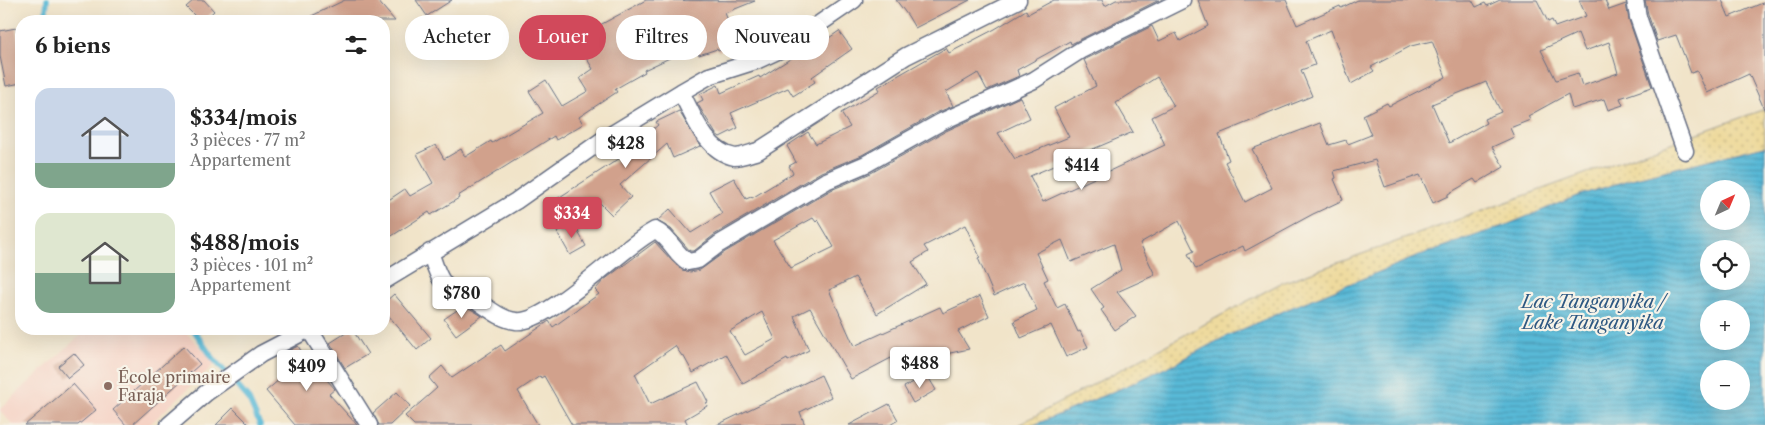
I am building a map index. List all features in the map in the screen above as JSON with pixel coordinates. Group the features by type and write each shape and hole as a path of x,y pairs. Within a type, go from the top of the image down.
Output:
{"street":[{"path":"390,278 516,201 604,139 681,92 709,76 784,48 854,0"},
{"path":"681,92 699,126 714,148 736,157 758,151 906,56 1018,0"},
{"path":"430,252 438,276 447,289 461,296 472,297 507,319 518,322 534,319 655,230 661,232 680,258 688,262 698,260 719,244 826,181 866,164 941,122 1034,80 1081,50 1182,0"},
{"path":"1635,0 1638,17 1686,151"},
{"path":"169,425 206,392 261,354 297,335"},
{"path":"313,335 369,425"}],"shaded area":[{"name":"École primaire Faraja","path":"80,335 189,335 216,363 149,425 13,425 0,409"}],"sand":[{"path":"1765,109 1765,146 1632,179 1577,196 1509,224 1426,253 1295,306 1223,338 1131,384 1034,425 1018,425 1279,284"}],"water":[{"name":"Lac Tanganyika / Lake Tanganyika","path":"1765,146 1765,425 1034,425 1131,384 1223,338 1295,306 1426,253 1509,224 1577,196 1632,179"}],"building":[{"path":"194,0 204,0 214,11 210,15 194,15 186,7"},
{"path":"345,0 377,0 390,15 314,15"},
{"path":"416,0 452,0 429,15 426,15"},
{"path":"646,0 755,1 725,13 726,15 717,15 717,49 707,52 707,15 618,15"},
{"path":"896,0 970,0 915,28"},
{"path":"1054,0 1102,0 1105,6 1116,0 1159,0 1071,44 1070,41 1017,70 1019,76 987,90 978,73 946,92 953,106 936,113 862,155 821,172 714,235 694,251 690,251 671,229 657,221 670,209 691,233 722,214 709,191 734,178 746,199 752,198 793,173 789,166 796,162 787,146 808,132 816,144 850,127 841,113 880,90 878,87 946,48 949,53 1026,10 1028,14"},
{"path":"1198,0 1286,0 1297,25 1358,0 1472,0 1476,7 1485,3 1487,6 1500,0 1537,0 1548,22 1552,20 1555,27 1586,16 1579,0 1605,0 1609,10 1626,4 1629,20 1652,87 1620,98 1623,105 1608,110 1604,99 1572,109 1568,94 1528,116 1530,120 1510,128 1514,137 1492,147 1504,167 1477,183 1474,179 1448,194 1448,196 1433,203 1420,175 1385,187 1375,160 1334,171 1336,178 1334,179 1343,200 1245,251 1243,246 1196,269 1188,254 1194,251 1179,221 1140,243 1155,275 1117,292 1136,316 1115,330 1101,310 1104,308 1091,289 1121,270 1114,244 1071,262 1062,240 1036,253 1048,279 1044,281 1057,308 1065,304 1078,332 1080,331 1088,347 1066,357 1051,325 1021,338 1014,321 1037,310 1024,282 994,296 978,258 980,257 965,225 924,246 928,252 912,262 926,284 877,314 855,277 829,290 854,346 940,307 943,313 980,296 989,316 958,331 969,349 894,365 891,358 851,379 810,308 794,316 809,350 788,361 787,359 743,384 726,354 693,373 683,355 675,346 635,374 650,404 698,382 708,402 706,403 707,406 685,419 688,425 572,425 544,376 541,378 540,376 518,391 538,425 414,425 405,416 437,388 429,378 442,366 452,378 501,345 505,351 549,321 553,327 599,294 595,290 604,280 655,242 682,270 690,272 700,270 725,252 831,190 871,173 946,131 1020,97 1030,118 998,133 1015,159 1069,137 1054,108 1096,86 1084,60 1152,26 1159,41 1176,33 1180,41 1208,26","holes":["1331,30 1351,84 1374,71 1371,67 1411,46 1432,41 1446,77 1389,106 1387,103 1363,115 1371,135 1348,144 1346,140 1329,145 1320,123 1252,149 1272,188 1245,202 1225,162 1229,160 1219,134 1312,96 1301,70 1315,65 1306,41","1578,33 1585,51 1609,42 1618,73 1582,86 1578,73 1556,80 1541,50","1157,77 1174,106 1152,117 1165,145 1043,202 1030,176 1133,132 1116,103","1486,82 1501,112 1484,119 1486,123 1449,143 1432,104","813,218 816,222 818,220 834,247 791,268 773,240","762,312 775,339 745,355 730,331"]},
{"path":"1645,0 1722,0 1729,17 1765,2 1765,111 1749,74 1707,93 1697,71 1691,73 1676,35 1657,41"},
{"path":"616,16 616,60 665,60 644,70 645,72 615,89 617,92 579,117 583,124 556,140 554,136 458,196 459,198 431,215 429,212 390,237 390,199 405,189 410,196 433,183 417,154 436,145 444,159 461,149 465,157 543,113 529,91 546,80 562,106 588,91 580,78 593,69 588,60 606,60 606,22"},
{"path":"15,28 15,84 6,86 0,56 0,31"},
{"path":"839,31 852,49 812,77 815,82 793,96 788,88 731,113 738,128 720,137 716,134 697,103 703,100 700,94 718,85 721,93 759,76 760,78 788,60 829,60 829,38"},
{"path":"679,111 700,146 673,158 667,144 620,185 631,197 612,215 599,202 565,223 552,202 628,153 627,151 658,125 656,122"},
{"path":"573,223 586,246 570,255 557,232"},
{"path":"394,294 431,338 417,350 390,317 390,298"},
{"path":"463,306 482,316 456,335 444,319"},
{"path":"343,335 356,335 368,354 345,368 330,343"},
{"path":"184,346 200,364 132,425 126,425 113,410"},
{"path":"298,346 306,359 313,354 329,379 327,380 335,389 329,394 357,425 295,425 266,391 287,373 276,357"},
{"path":"74,353 84,365 68,378 58,366"},
{"path":"821,375 831,397 800,412 805,425 717,425"},
{"path":"927,375 936,390 913,403 904,387"},
{"path":"73,384 96,410 78,425 25,425"},
{"path":"397,392 410,406 390,425 379,425 373,413"},
{"path":"889,404 898,420 890,425 849,425"},
{"path":"233,408 250,425 216,425"}],"waterway":[{"path":"46,15 47,0"},
{"path":"197,335 212,357 248,398 260,425"}],"place":[{"name":"École primaire Faraja","path":"108,386"}]}
